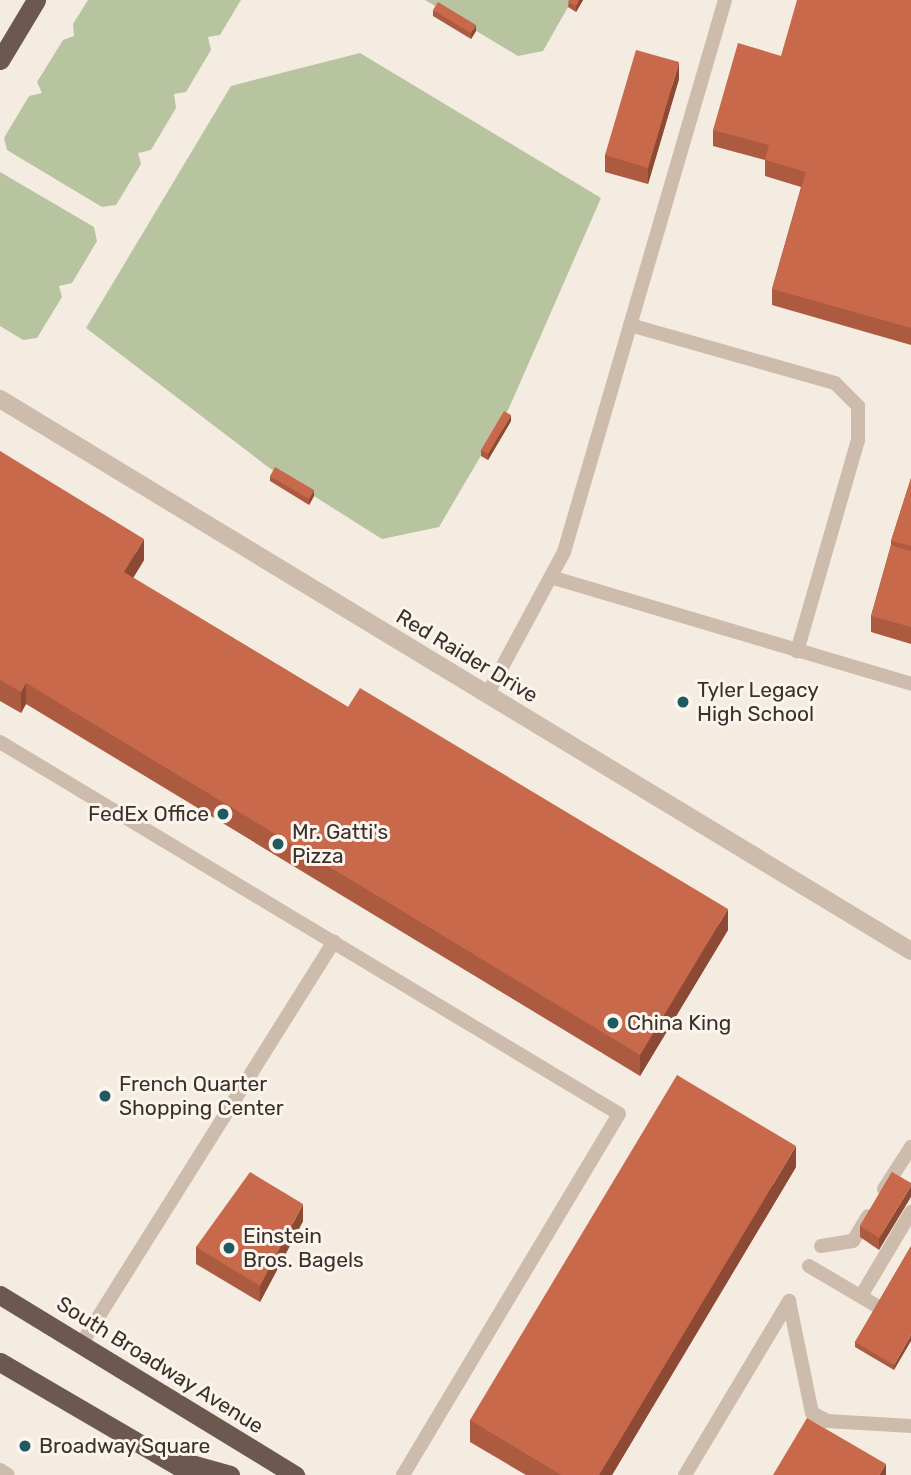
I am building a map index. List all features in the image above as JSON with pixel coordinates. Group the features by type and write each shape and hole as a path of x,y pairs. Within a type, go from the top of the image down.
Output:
{"highway":[{"path":"0,60 36,0"},
{"name":"South Broadway Avenue","path":"0,1295 295,1475"},
{"path":"0,1362 193,1475"},
{"path":"162,1456 230,1475"}],"street":[{"name":"Red Raider Drive","path":"0,399 911,951"}],"lane":[{"path":"487,695 554,578 631,325 724,0"},
{"path":"631,325 835,383 858,406 858,440 797,651"},
{"path":"554,578 911,684"},
{"path":"0,742 619,1114 403,1475"},
{"path":"82,1343 334,942"},
{"path":"821,1246 853,1241 911,1147"},
{"path":"861,1296 905,1237 911,1212"},
{"path":"809,1266 911,1326"},
{"path":"685,1475 789,1301 812,1413 827,1421 911,1426"},
{"path":"0,1470 8,1475"}],"green space":[{"path":"88,0 241,0 220,35 208,37 211,50 186,92 174,94 176,108 151,150 138,153 141,164 116,205 102,207 7,150 4,138 29,96 42,93 37,82 63,40 74,36 73,24"},
{"path":"425,0 572,0 543,51 518,56"},
{"path":"360,53 601,198 509,408 439,527 382,539 268,467 86,328 231,86"},
{"path":"0,172 94,227 97,241 72,283 59,286 62,297 37,338 23,340 0,326"}],"building":[{"path":"579,0 576,6 568,2"},
{"path":"797,0 911,0 911,328 772,289 806,172 765,160 769,145 713,130 738,43 781,56"},
{"path":"438,2 476,25 471,33 433,10"},
{"path":"636,50 679,62 648,168 605,155"},
{"path":"504,411 511,415 488,454 481,450"},
{"path":"0,451 144,539 124,572 348,707 360,688 728,909 640,1055 26,683 21,692 0,680"},
{"path":"275,467 314,490 309,499 270,476"},
{"path":"911,478 911,546 891,541"},
{"path":"891,545 911,551 911,627 871,616"},
{"path":"677,1075 796,1146 599,1475 561,1475 470,1420"},
{"path":"250,1172 303,1204 260,1286 196,1247"},
{"path":"892,1172 911,1183 911,1186 879,1238 860,1226"},
{"path":"911,1246 911,1335 894,1365 855,1342"},
{"path":"807,1418 886,1464 879,1475 773,1475"}],"place":[{"name":"Tyler Legacy High School","path":"683,702"},
{"name":"FedEx Office","path":"223,814"},
{"name":"Mr. Gatti's Pizza","path":"278,844"},
{"name":"China King","path":"613,1023"},
{"name":"French Quarter Shopping Center","path":"105,1096"},
{"name":"Einstein Bros. Bagels","path":"229,1248"},
{"name":"Broadway Square","path":"25,1446"}]}
